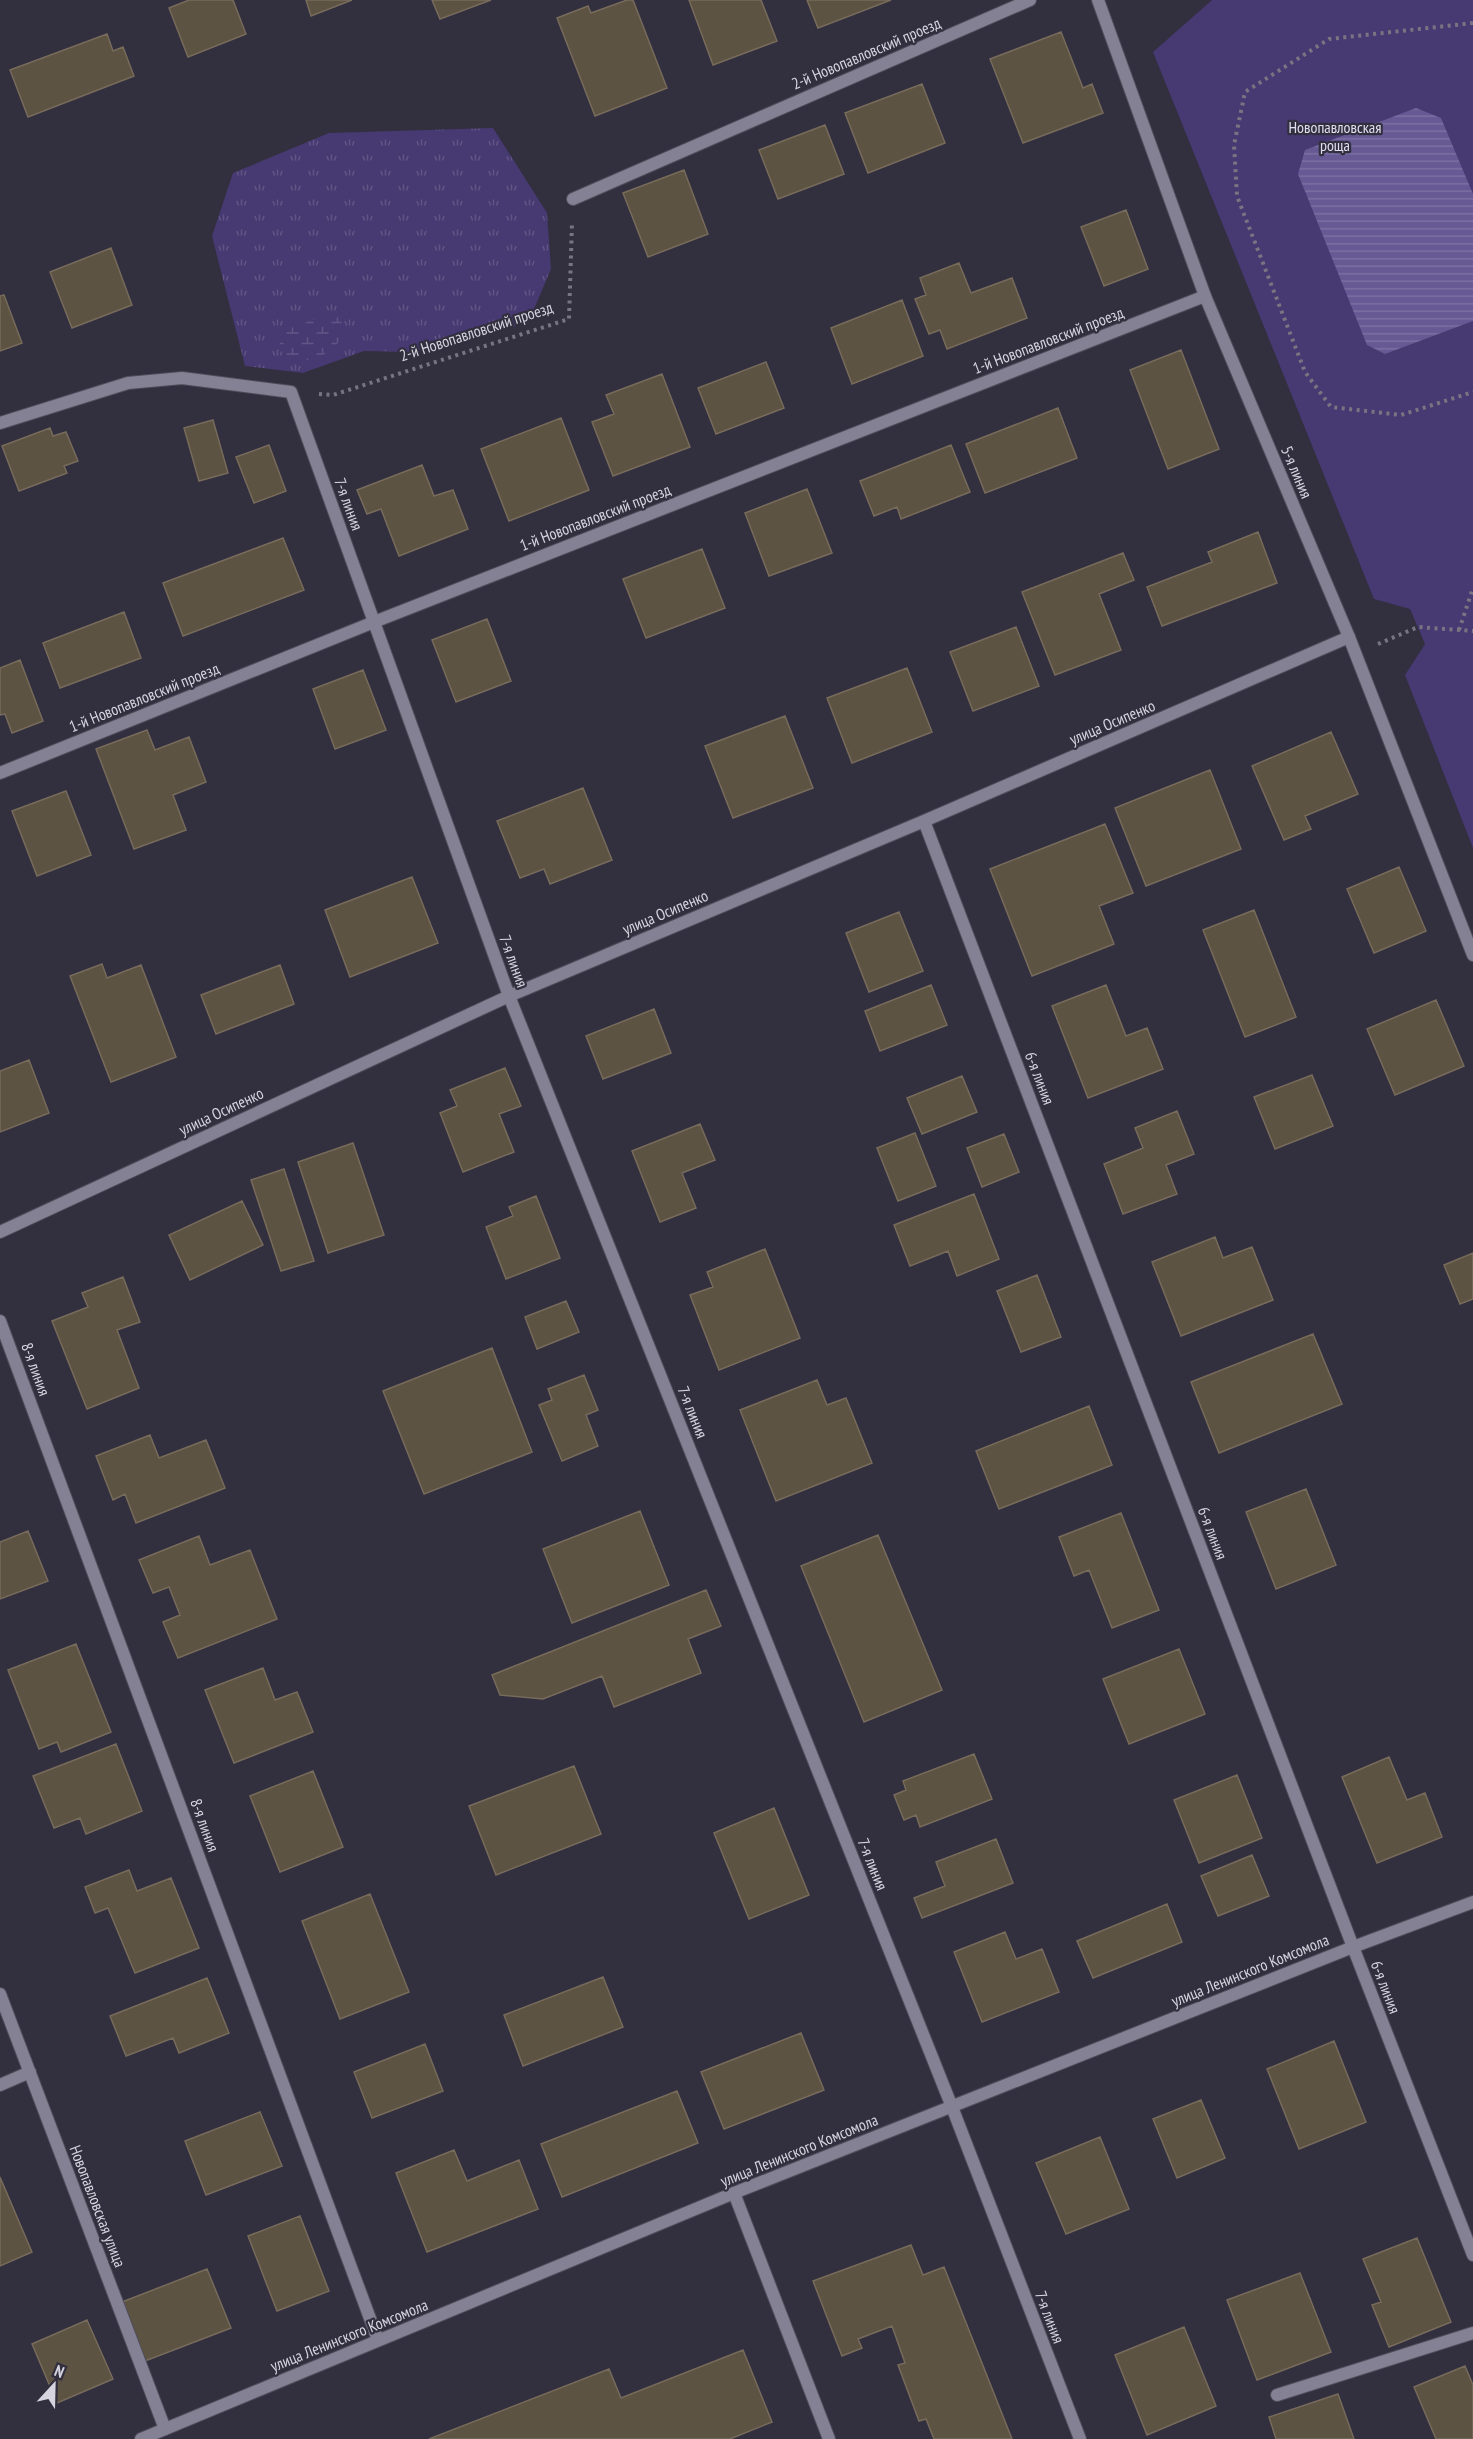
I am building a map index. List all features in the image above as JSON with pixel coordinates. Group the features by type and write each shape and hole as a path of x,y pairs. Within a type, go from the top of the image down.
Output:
{"street":[{"name":"2-й Новопавловский проезд","path":"573,199 1030,0"},
{"name":"5-я линия","path":"1098,0 1204,296 1356,653 1473,955"},
{"name":"1-й Новопавловский проезд","path":"0,773 374,622 1204,296"},
{"path":"0,423 128,383 182,378 291,392"},
{"name":"7-я линия","path":"291,392 509,996 952,2107 1080,2439"},
{"name":"улица Осипенко","path":"0,1232 509,996 924,821 1349,637"},
{"name":"6-я линия","path":"924,821 1353,1947 1473,2255"},
{"name":"8-я линия","path":"0,1321 378,2340"},
{"name":"улица Ленинского Комсомола","path":"141,2439 734,2193 1353,1947 1473,1902"},
{"name":"Новопавловская улица","path":"0,1994 165,2428"},
{"path":"0,2085 30,2072"},
{"path":"734,2193 829,2439"},
{"path":"1277,2395 1473,2333"}],"path":[{"path":"1473,22 1329,39 1245,92 1234,145 1236,196 1305,372 1331,407 1401,415 1473,392"},
{"name":"2-й Новопавловский проезд","path":"291,392 333,395 569,319 573,199"},
{"path":"1459,630 1473,588"},
{"path":"1356,653 1418,627 1473,631"}],"green space":[{"name":"Новопавловская роща","path":"1212,0 1473,0 1473,848 1405,675 1425,644 1410,609 1374,599 1153,52"},
{"path":"493,128 547,213 551,269 528,323 412,352 364,351 303,373 245,366 212,236 233,173 329,133"},
{"path":"327,315 340,318 345,332 334,347 313,359 286,362 279,345 288,329"}],"shaded area":[{"path":"1416,108 1441,118 1473,194 1473,321 1385,354 1367,345 1298,174 1305,150"}],"building":[{"path":"189,0 233,0 246,34 188,57 169,8"},
{"path":"306,0 352,0 311,16"},
{"path":"432,0 491,0 440,19"},
{"path":"633,0 667,88 595,116 557,18 588,6 591,13"},
{"path":"689,0 761,0 777,41 713,65"},
{"path":"807,0 891,0 818,28"},
{"path":"1061,32 1083,88 1092,84 1103,113 1023,143 990,59"},
{"path":"107,34 113,51 123,47 134,76 28,117 10,70"},
{"path":"922,84 945,143 868,173 845,113"},
{"path":"825,125 844,174 778,199 759,150"},
{"path":"684,170 708,234 648,257 623,193"},
{"path":"1126,210 1148,269 1104,286 1081,227"},
{"path":"111,248 132,305 72,328 50,272"},
{"path":"959,263 971,293 1012,278 1027,318 947,349 940,330 929,334 915,299 926,295 920,278"},
{"path":"4,295 22,343 0,351 0,296"},
{"path":"902,300 923,356 852,384 831,328"},
{"path":"1181,350 1219,449 1168,469 1130,370"},
{"path":"766,362 784,408 716,434 698,388"},
{"path":"662,374 690,447 613,476 592,422 614,414 606,395"},
{"path":"1058,408 1077,458 985,493 966,444"},
{"path":"561,418 589,490 509,521 481,449"},
{"path":"213,420 228,473 199,481 184,428"},
{"path":"50,428 53,436 66,432 78,461 64,466 67,473 19,491 2,446"},
{"path":"269,445 286,491 254,503 236,457"},
{"path":"951,445 970,492 901,519 897,507 874,516 860,481"},
{"path":"422,465 434,496 453,490 468,529 399,556 381,509 367,514 357,490"},
{"path":"807,489 832,553 769,576 745,513"},
{"path":"1258,532 1277,583 1162,626 1147,587 1212,562 1208,552"},
{"path":"283,538 304,590 183,636 163,583"},
{"path":"702,549 725,608 646,638 623,579"},
{"path":"1123,553 1134,580 1099,594 1121,650 1055,675 1022,592"},
{"path":"124,612 141,658 60,688 43,643"},
{"path":"487,619 511,681 456,702 432,640"},
{"path":"1016,627 1039,686 973,711 950,652"},
{"path":"20,660 43,721 12,733 5,714 0,715 0,668"},
{"path":"907,668 932,732 852,763 827,698"},
{"path":"363,670 386,730 335,749 313,689"},
{"path":"785,716 813,788 733,818 705,746"},
{"path":"147,730 155,750 189,737 206,782 173,795 186,830 134,849 96,749"},
{"path":"1331,732 1358,794 1305,816 1311,829 1284,840 1252,766"},
{"path":"1210,770 1241,849 1146,886 1115,808"},
{"path":"583,788 612,860 550,884 544,869 520,878 497,821"},
{"path":"66,791 91,855 37,876 12,811"},
{"path":"1105,824 1133,893 1099,906 1114,944 1032,976 990,869"},
{"path":"1399,867 1426,931 1374,953 1347,889"},
{"path":"412,877 438,943 350,977 325,910"},
{"path":"1254,910 1296,1017 1245,1037 1203,930"},
{"path":"899,912 923,971 869,992 846,933"},
{"path":"102,964 107,978 141,965 176,1057 111,1082 70,976"},
{"path":"280,965 294,1004 216,1034 201,995"},
{"path":"931,985 947,1025 880,1051 865,1011"},
{"path":"1106,985 1126,1036 1147,1028 1163,1069 1088,1098 1052,1006"},
{"path":"1436,1000 1464,1066 1395,1095 1367,1029"},
{"path":"654,1009 671,1053 603,1079 586,1036"},
{"path":"29,1060 49,1113 0,1132 0,1071"},
{"path":"505,1068 521,1106 499,1114 514,1152 463,1172 440,1113 457,1106 450,1090"},
{"path":"1312,1075 1333,1126 1275,1149 1254,1097"},
{"path":"962,1076 977,1112 922,1134 907,1098"},
{"path":"1177,1111 1194,1154 1166,1165 1177,1194 1123,1214 1104,1164 1143,1148 1135,1128"},
{"path":"700,1124 715,1160 682,1173 696,1208 660,1222 632,1151"},
{"path":"915,1133 936,1186 898,1201 877,1148"},
{"path":"1004,1134 1019,1172 982,1187 967,1148"},
{"path":"353,1143 384,1235 328,1253 298,1162"},
{"path":"284,1169 314,1261 281,1271 251,1180"},
{"path":"974,1194 999,1259 957,1276 948,1251 910,1266 894,1225"},
{"path":"536,1196 560,1258 506,1279 486,1227 513,1216 509,1207"},
{"path":"242,1201 263,1245 190,1280 169,1235"},
{"path":"1215,1237 1223,1258 1252,1247 1273,1300 1181,1336 1152,1262"},
{"path":"765,1249 800,1338 719,1370 690,1295 713,1287 707,1272"},
{"path":"1473,1253 1473,1299 1460,1304 1444,1265"},
{"path":"1037,1275 1061,1337 1021,1352 997,1291"},
{"path":"123,1277 140,1322 117,1330 139,1388 87,1409 52,1321 88,1307 82,1293"},
{"path":"566,1301 579,1332 537,1349 525,1317"},
{"path":"1313,1334 1342,1404 1219,1453 1191,1382"},
{"path":"492,1348 532,1452 424,1494 383,1391"},
{"path":"584,1375 598,1410 586,1415 598,1446 562,1461 539,1405 552,1400 548,1389"},
{"path":"817,1380 827,1405 846,1398 872,1463 776,1501 740,1410"},
{"path":"1089,1406 1112,1465 999,1509 976,1451"},
{"path":"150,1435 159,1458 206,1440 225,1488 136,1523 125,1494 113,1500 96,1456"},
{"path":"1306,1489 1336,1565 1276,1589 1246,1512"},
{"path":"640,1511 669,1585 572,1623 543,1549"},
{"path":"1121,1513 1159,1610 1112,1628 1089,1570 1074,1576 1059,1537"},
{"path":"28,1531 48,1581 0,1599 0,1542"},
{"path":"878,1535 942,1690 864,1722 801,1566"},
{"path":"199,1536 210,1565 250,1550 277,1619 178,1658 163,1622 180,1615 169,1587 153,1593 139,1560"},
{"path":"706,1590 721,1626 688,1639 701,1673 614,1707 602,1676 543,1699 500,1695 492,1675"},
{"path":"76,1644 111,1732 61,1752 57,1742 39,1749 8,1670"},
{"path":"1179,1649 1205,1714 1129,1744 1103,1679"},
{"path":"263,1668 275,1700 297,1692 313,1732 234,1763 205,1690"},
{"path":"116,1744 142,1811 86,1834 80,1818 54,1828 33,1776"},
{"path":"974,1754 992,1799 920,1827 916,1815 904,1820 894,1795 906,1790 903,1781"},
{"path":"1389,1757 1407,1800 1425,1793 1442,1837 1377,1863 1342,1777"},
{"path":"574,1766 601,1834 496,1875 469,1806"},
{"path":"313,1771 343,1847 280,1872 250,1796"},
{"path":"1237,1775 1262,1838 1199,1863 1174,1800"},
{"path":"774,1808 809,1895 749,1919 714,1833"},
{"path":"996,1839 1013,1883 922,1918 914,1898 945,1886 936,1862"},
{"path":"1252,1855 1269,1896 1218,1916 1201,1876"},
{"path":"129,1870 137,1891 171,1878 199,1948 135,1973 108,1908 95,1913 85,1887"},
{"path":"370,1894 409,1992 340,2019 302,1921"},
{"path":"1167,1904 1182,1942 1093,1978 1077,1941"},
{"path":"1005,1932 1016,1959 1042,1949 1059,1992 982,2022 954,1952"},
{"path":"603,1977 623,2027 523,2066 504,2015"},
{"path":"207,1978 229,2033 179,2053 173,2038 126,2056 110,2016"},
{"path":"801,2033 824,2090 724,2129 701,2072"},
{"path":"1334,2041 1366,2122 1299,2149 1267,2069"},
{"path":"425,2044 443,2091 372,2118 354,2072"},
{"path":"677,2091 698,2143 562,2197 541,2144"},
{"path":"1201,2100 1225,2158 1177,2178 1153,2119"},
{"path":"260,2112 282,2166 206,2195 185,2141"},
{"path":"1100,2137 1129,2209 1066,2234 1036,2163"},
{"path":"454,2150 467,2181 519,2160 538,2209 427,2252 396,2173"},
{"path":"0,2177 32,2252 0,2266"},
{"path":"300,2216 329,2291 277,2311 248,2236"},
{"path":"1417,2238 1451,2322 1389,2347 1372,2305 1381,2302 1363,2259"},
{"path":"911,2245 923,2275 944,2267 1012,2439 934,2439 926,2419 919,2421 898,2365 905,2363 892,2326 858,2339 862,2348 842,2356 813,2281"},
{"path":"207,2269 231,2328 145,2361 122,2302"},
{"path":"1300,2273 1331,2352 1257,2380 1227,2300"},
{"path":"87,2320 113,2379 57,2403 32,2344"},
{"path":"1184,2327 1216,2406 1147,2435 1115,2355"},
{"path":"743,2350 772,2422 730,2439 429,2439 609,2369 621,2398"},
{"path":"1465,2366 1473,2385 1473,2439 1436,2439 1414,2387"},
{"path":"1338,2394 1354,2439 1276,2439 1269,2417"}]}
